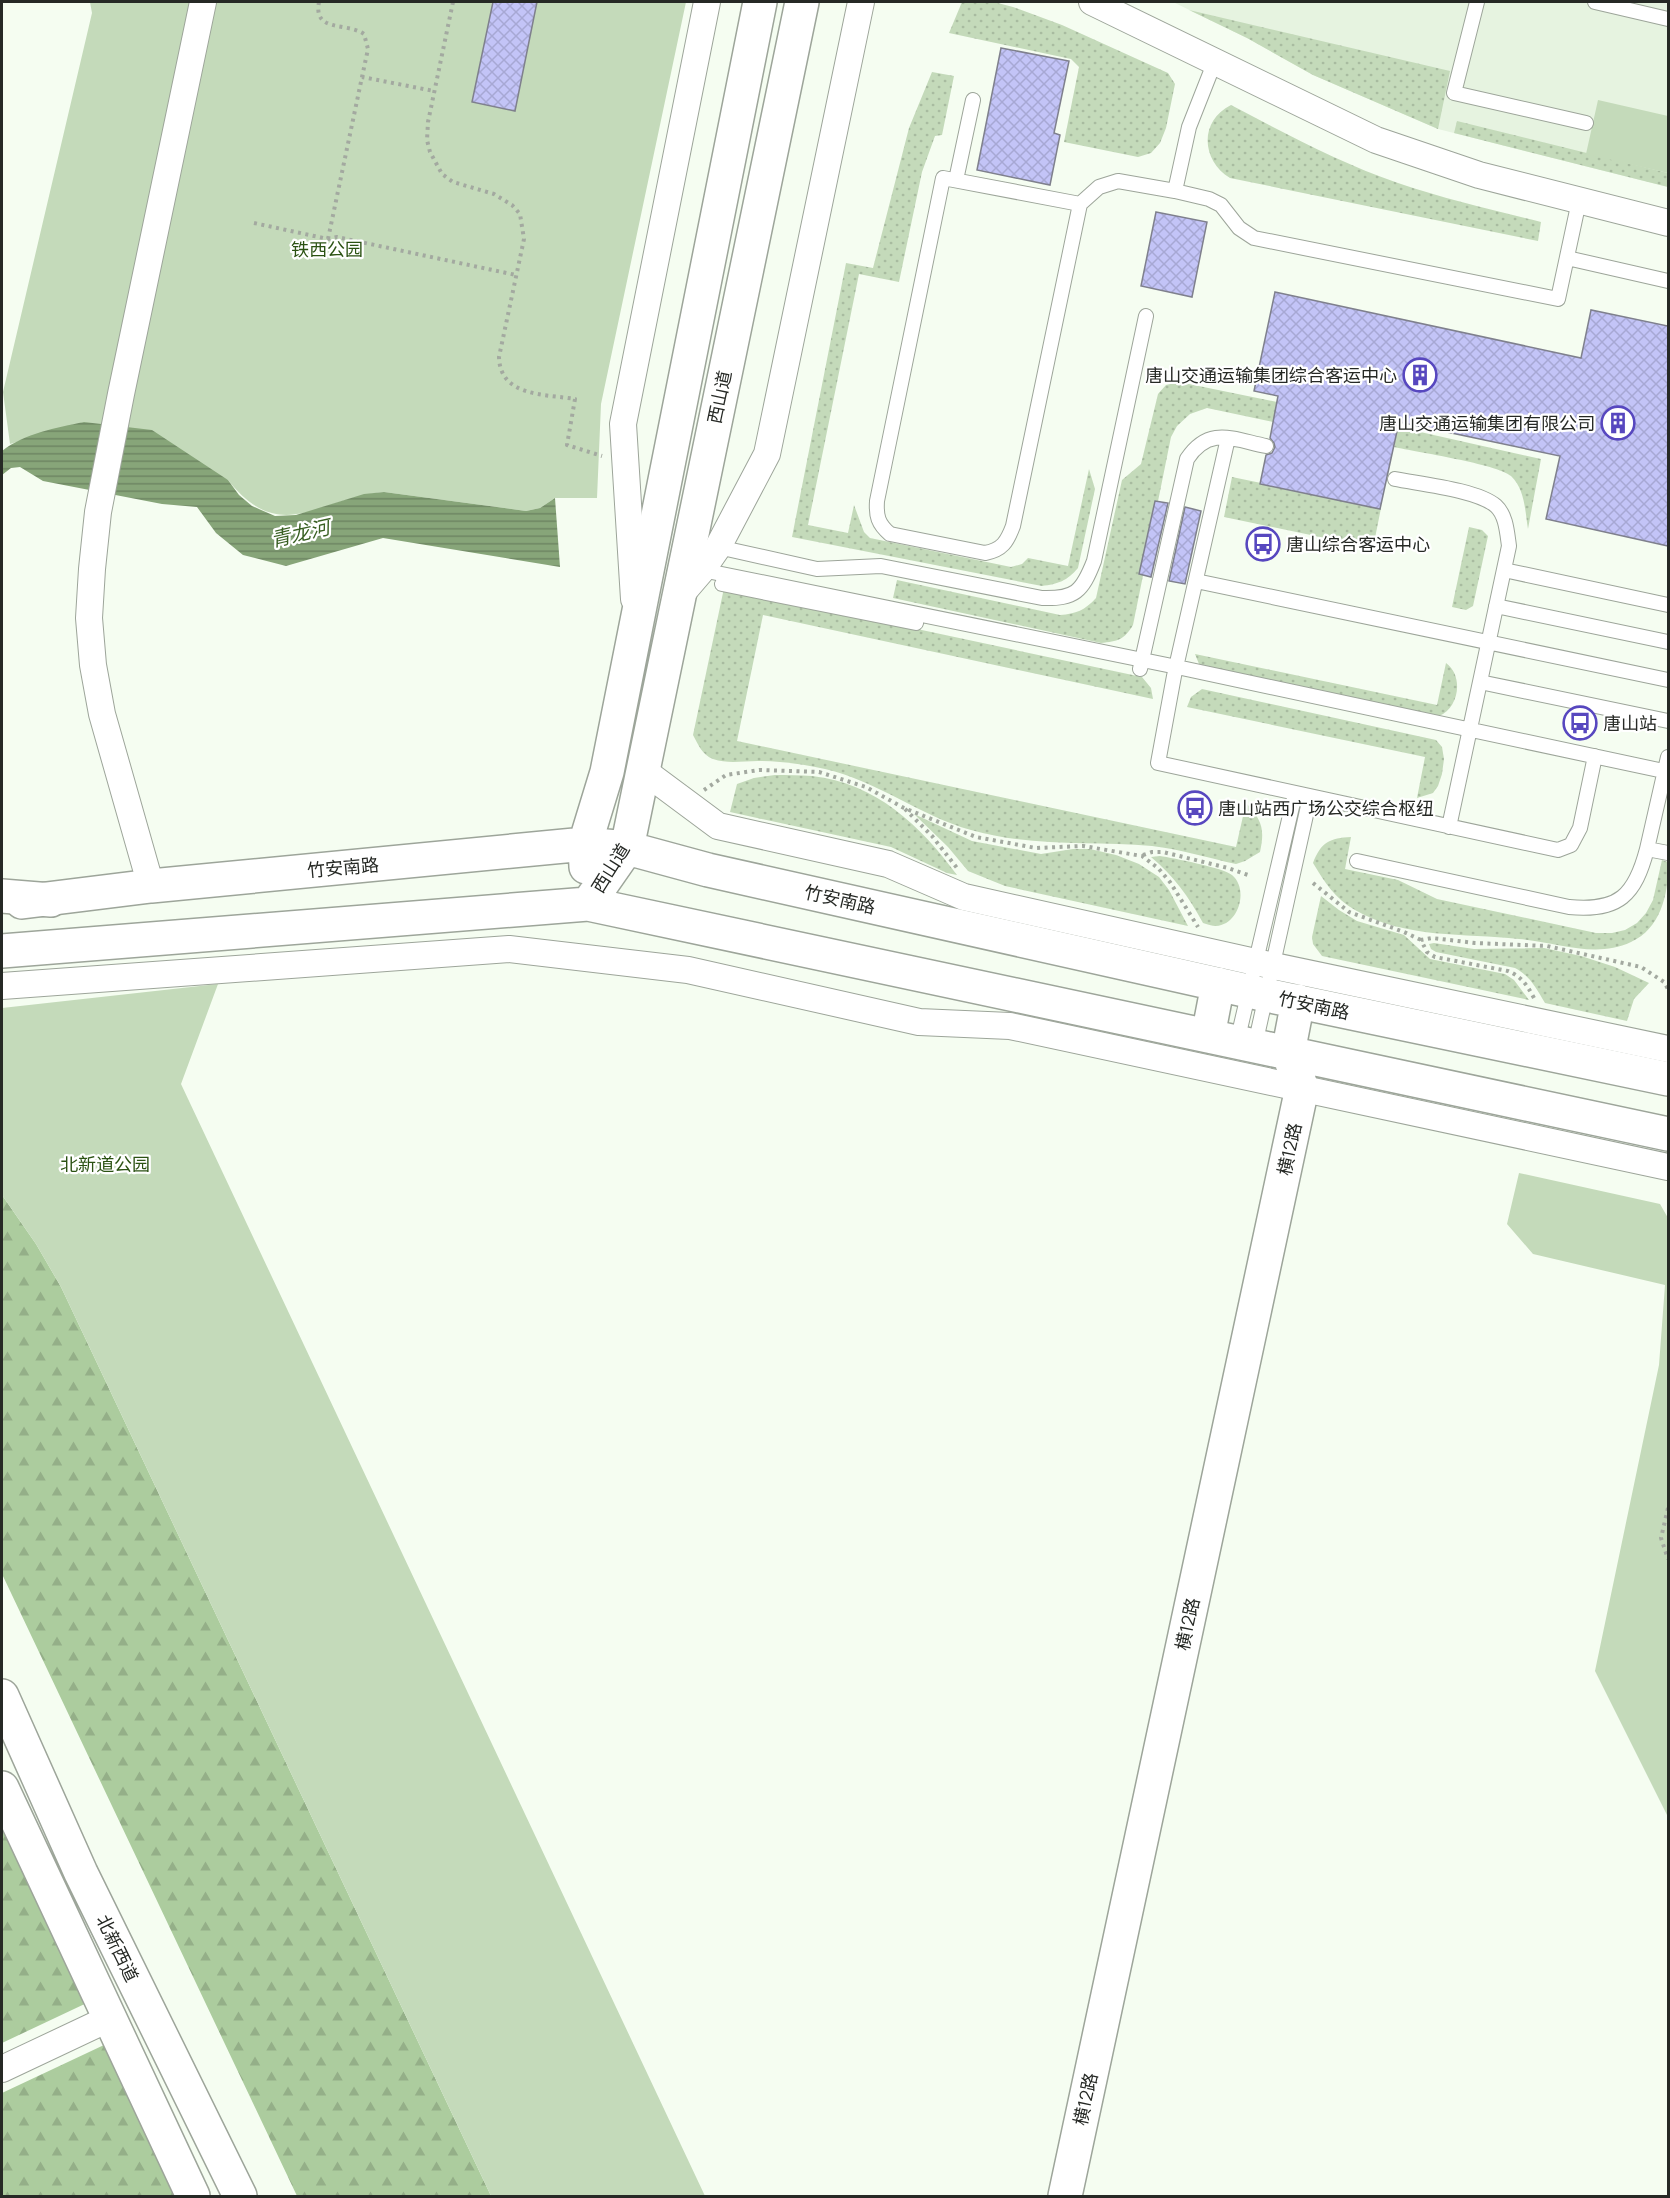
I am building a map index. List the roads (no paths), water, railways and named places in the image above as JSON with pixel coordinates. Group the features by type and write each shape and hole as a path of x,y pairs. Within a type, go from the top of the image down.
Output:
{"main road":[{"name":"西山道","path":"588,904 585,844 606,772 636,629 760,2"},
{"name":"西山道","path":"588,904 627,848 801,2"},
{"name":"竹安南路","path":"2,904 51,900 151,886 585,844 627,848 708,870 1252,979 1298,1001 1668,1079"},
{"path":"2,896 51,900"},
{"path":"2,951 588,904 1668,1134"},
{"path":"1233,1041 1252,979"},
{"path":"1298,1001 1288,1053 1302,1088"},
{"name":"横12路","path":"1065,2196 1302,1088"},
{"name":"北新西道","path":"2,1696 81,1873 240,2196"},
{"path":"2,1788 108,2019 193,2196"}],"street":[{"path":"151,886 102,714 93,665 89,618 98,512 203,2"},
{"path":"636,629 623,424 706,2"},
{"path":"677,599 712,577 718,547 767,454 861,2"},
{"path":"1092,2 1376,140 1468,172 1668,223"},
{"path":"644,771 718,826 888,864 964,897 1252,979 1668,1049"},
{"path":"2,986 509,949 688,970 919,1022 1010,1026 1668,1167"},
{"path":"2,2069 108,2019"}],"lane":[{"path":"1477,2 1454,93 1586,123"},
{"path":"1595,2 1668,19"},
{"path":"1175,191 1188,127 1215,61"},
{"path":"956,180 973,100"},
{"path":"1080,204 943,178 877,501 876,515 880,526 890,534 985,554 998,551 1008,541 1080,204 1099,187 1118,181 1209,199 1221,205 1239,228 1254,238 1558,299 1579,201"},
{"path":"1567,258 1668,281"},
{"path":"718,547 817,569 881,566 1041,598 1063,598 1077,592 1088,578 1094,561 1146,316"},
{"path":"1141,664 1187,459 1196,445 1210,438 1228,438 1266,446"},
{"path":"1228,438 1158,763 1558,850 1571,845 1580,828 1594,760"},
{"path":"1395,479 1480,496 1497,507 1506,524 1509,546 1449,827"},
{"path":"1504,570 1668,605"},
{"path":"712,577 1141,664"},
{"path":"712,577 1176,671 1594,760 1667,770 1641,873 1627,894 1610,904 1591,909 1569,907 1357,861"},
{"path":"1196,581 1668,680"},
{"path":"1496,606 1668,642"},
{"path":"1480,682 1668,721"},
{"path":"1252,979 1295,794"},
{"path":"1233,1041 1310,797"},
{"path":"1647,849 1668,853"}],"water":[{"name":"青龙河","path":"84,422 152,430 228,480 239,495 252,506 275,516 296,515 364,494 384,492 526,511 540,508 555,498 560,567 383,538 286,566 243,555 216,533 197,507 162,504 43,481 20,467 11,468 2,475 2,451 11,445 41,432"}],"place":[{"name":"唐山交通运输集团综合客运中心","path":"1420,375"},
{"name":"唐山交通运输集团有限公司","path":"1618,423"},
{"name":"唐山综合客运中心","path":"1263,544"},
{"name":"唐山站","path":"1580,723"},
{"name":"唐山站西广场公交综合枢纽","path":"1195,808"}],"park label":[{"name":"铁西公园","path":"327,249"},
{"name":"北新道公园","path":"105,1164"}]}
